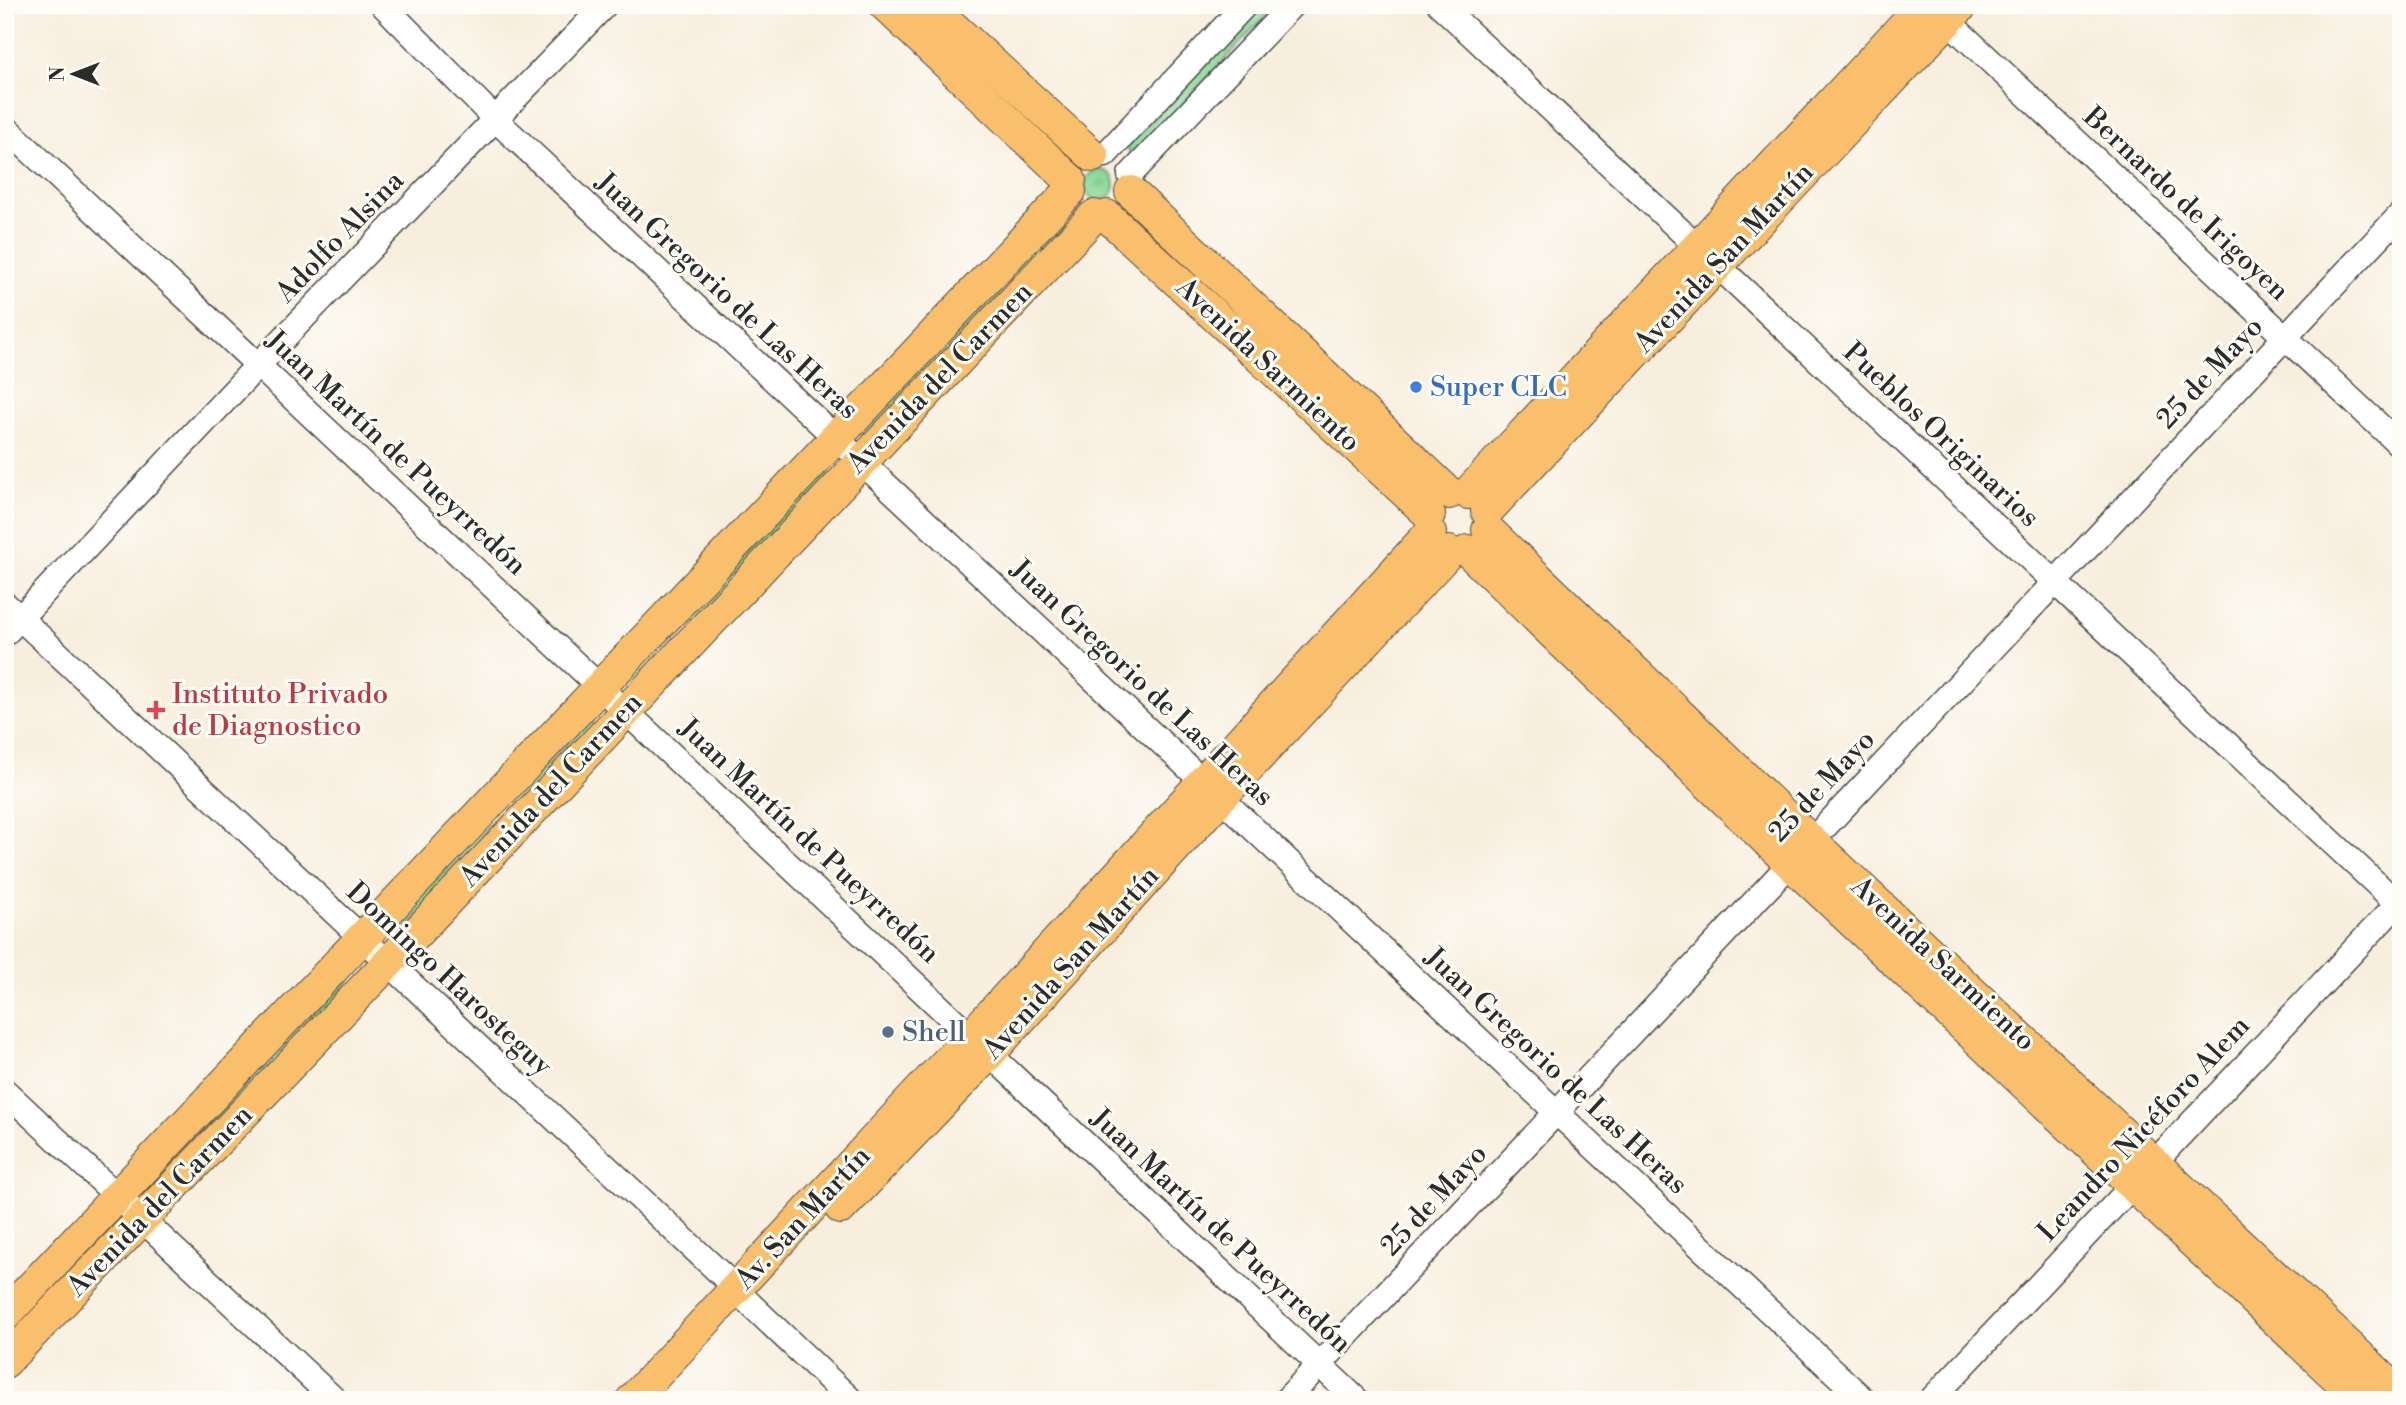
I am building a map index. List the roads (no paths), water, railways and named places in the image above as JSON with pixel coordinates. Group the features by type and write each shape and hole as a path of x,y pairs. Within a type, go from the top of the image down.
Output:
{"main road":[{"path":"885,5 1070,185 1081,209 1100,216 1123,207 1130,184 1120,162 1099,155 929,5"},
{"name":"Avenida San Martín","path":"659,1400 743,1296 981,1045 1211,789 1458,522 1941,9"},
{"path":"1070,185 1081,162 1099,155"},
{"name":"Avenida Sarmiento","path":"1130,184 1458,522 1801,852 2143,1173 2401,1395"},
{"name":"Avenida del Carmen","path":"5,1315 835,438 1070,185"},
{"name":"Avenida del Carmen","path":"5,1362 388,963 860,462 1100,216"},
{"name":"Avenida Sarmiento","path":"1100,216 1458,522"},
{"name":"Avenida Sarmiento","path":"2143,1173 2361,1400"},
{"name":"Av. San Martín","path":"632,1400 743,1296"}],"street":[{"name":"Juan Gregorio de Las Heras","path":"383,5 495,119 1864,1400"},
{"name":"Adolfo Alsina","path":"10,619 605,5"},
{"path":"1099,155 1245,5"},
{"path":"1130,184 1292,5"},
{"name":"Pueblos Originarios","path":"1440,5 2400,904"},
{"name":"Bernardo de Irigoyen","path":"1941,9 2401,446"},
{"name":"Juan Martín de Pueyrredón","path":"5,127 1357,1400"},
{"name":"25 de Mayo","path":"1286,1400 2401,214"},
{"name":"Domingo Harosteguy","path":"10,619 388,963 851,1400"},
{"name":"Leandro Nicéforo Alem","path":"1931,1400 2400,904"},
{"path":"5,1091 335,1400"}],"place":[{"name":"Super CLC","path":"1416,387"},
{"name":"Instituto Privado de Diagnostico","path":"156,710"},
{"name":"Shell","path":"888,1032"}]}
